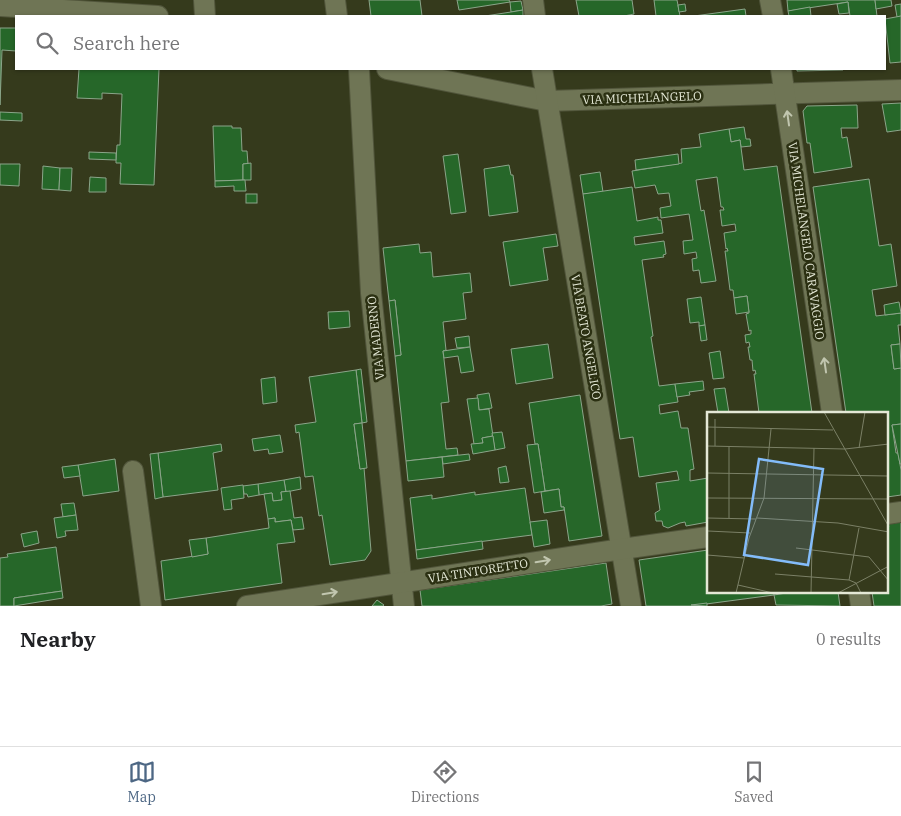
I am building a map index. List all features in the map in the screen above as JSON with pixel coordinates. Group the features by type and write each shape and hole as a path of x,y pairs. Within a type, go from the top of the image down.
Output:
{"street":[{"path":"204,0 206,15"},
{"path":"335,0 337,15"},
{"path":"533,0 535,15"},
{"path":"770,0 773,15"},
{"path":"0,6 142,15"},
{"name":"VIA MADERNO","path":"359,70 371,293 404,606"},
{"name":"VIA MICHELANGELO","path":"392,70 547,101 901,90"},
{"name":"VIA BEATO ANGELICO","path":"542,70 631,606"},
{"name":"VIA MICHELANGELO CARAVAGGIO","path":"780,70 832,412"},
{"path":"133,471 151,606"},
{"path":"888,514 901,512"},
{"name":"VIA TINTORETTO","path":"247,606 707,537"}],"building":[{"path":"369,0 420,0 422,15 371,15"},
{"path":"457,0 509,0 510,2 459,10"},
{"path":"576,0 632,0 634,14 579,15"},
{"path":"654,0 677,0 680,15 656,15"},
{"path":"787,0 875,0 877,15 850,15 848,2 788,11"},
{"path":"875,0 891,0 892,6 876,9"},
{"path":"521,1 523,10 511,12 510,2"},
{"path":"848,2 849,13 839,14 837,4"},
{"path":"685,4 686,11 679,12 678,5"},
{"path":"901,4 901,16 897,17 895,5"},
{"path":"810,7 811,15 789,15 788,11"},
{"path":"745,9 746,15 701,15"},
{"path":"523,10 523,15 492,15"},
{"path":"901,16 901,62 890,63 886,19"},
{"path":"0,28 15,28 15,51 2,50 0,105"},
{"path":"79,70 159,70 154,185 120,184 121,163 116,163 116,160 117,145 120,145 122,94 102,93 102,99 77,98"},
{"path":"797,70 843,70 797,71"},
{"path":"901,103 901,130 887,132 882,104"},
{"path":"857,105 858,128 841,128 842,138 847,137 852,167 814,173 810,143 807,143 803,111 807,106"},
{"path":"0,112 22,113 22,121 0,120"},
{"path":"213,126 241,128 242,151 247,151 248,164 243,164 243,180 215,181"},
{"path":"744,127 746,139 750,139 751,146 741,147 740,140 731,142 729,129"},
{"path":"729,129 731,142 740,140 744,170 777,166 812,412 759,412 754,374 756,374 755,370 753,371 748,347 750,347 749,342 746,343 745,335 751,334 746,314 749,313 747,296 734,298 733,290 730,290 725,251 728,251 726,249 724,233 736,231 735,224 722,226 720,210 724,210 721,207 717,177 696,180 701,211 704,210 716,281 701,283 699,270 693,271 692,259 697,258 696,252 684,254 683,241 693,240 689,214 661,218 660,208 671,206 669,193 658,194 655,185 635,188 632,171 682,163 681,149 701,147 699,134"},
{"path":"89,152 116,153 116,160 89,159"},
{"path":"458,154 466,212 451,214 443,156"},
{"path":"678,154 679,164 636,170 635,160"},
{"path":"251,163 251,180 243,180 243,164"},
{"path":"0,164 20,164 19,186 0,185"},
{"path":"509,165 511,175 513,175 518,212 489,216 484,169"},
{"path":"43,166 60,168 59,190 42,189"},
{"path":"60,168 72,168 71,191 59,190"},
{"path":"600,172 603,192 583,194 580,175"},
{"path":"90,177 106,178 106,192 89,192"},
{"path":"869,179 879,246 891,244 897,286 872,290 876,316 901,313 901,325 898,325 900,344 891,345 894,369 901,368 901,424 892,425 896,453 898,453 901,470 901,495 888,497 888,412 846,412 813,187"},
{"path":"245,180 246,191 234,191 234,186 215,187 215,181"},
{"path":"632,187 637,221 658,217 658,220 661,220 663,233 634,237 635,245 664,241 666,254 663,255 664,257 642,260 659,386 675,384 678,402 659,405 660,414 678,411 681,428 688,428 694,469 690,470 690,481 707,478 707,522 686,526 685,522 668,528 663,526 662,521 656,521 655,513 660,510 656,483 679,480 677,471 639,477 633,437 620,439 583,194"},
{"path":"246,194 257,194 257,203 246,203"},
{"path":"556,234 558,246 543,248 548,280 510,286 503,242"},
{"path":"419,244 420,253 431,252 433,277 470,273 472,292 463,293 466,319 443,322 446,350 443,351 449,402 441,403 446,449 457,448 458,455 406,461 395,356 401,355 395,300 389,301 383,248"},
{"path":"747,296 749,312 736,314 734,298"},
{"path":"701,297 705,325 699,326 699,322 690,323 687,299"},
{"path":"395,300 401,355 395,356 389,301"},
{"path":"899,302 901,313 885,315 884,305"},
{"path":"349,311 350,327 329,329 328,312"},
{"path":"705,325 707,340 701,341 699,326"},
{"path":"469,336 470,347 457,348 455,338"},
{"path":"548,344 553,378 516,384 511,349"},
{"path":"900,344 901,368 894,369 891,345"},
{"path":"470,347 474,371 461,373 458,356 444,358 443,351"},
{"path":"720,351 724,378 713,379 709,353"},
{"path":"361,369 367,422 362,423 356,370"},
{"path":"356,370 362,423 354,424 360,469 364,468 371,551 365,560 330,565 322,515 319,516 313,476 305,477 299,432 296,433 295,425 316,422 309,377"},
{"path":"275,377 277,402 263,404 261,379"},
{"path":"703,381 704,390 689,392 690,395 677,397 675,384"},
{"path":"725,388 729,412 718,412 714,389"},
{"path":"489,393 492,408 479,410 477,395"},
{"path":"580,395 602,536 569,541 564,507 561,507 559,489 545,491 538,444 535,444 529,403"},
{"path":"478,398 479,410 489,409 493,436 482,438 483,443 474,444 467,399"},
{"path":"362,423 367,468 360,469 354,424"},
{"path":"901,424 901,464 900,464 892,425"},
{"path":"502,432 505,448 495,450 492,433"},
{"path":"280,435 283,452 269,454 268,449 254,451 252,439"},
{"path":"493,436 495,450 473,454 471,444 483,443 482,438"},
{"path":"221,444 222,451 213,453 218,490 163,497 158,453"},
{"path":"538,444 545,491 534,493 527,445"},
{"path":"158,453 163,497 155,499 150,454"},
{"path":"469,454 470,460 443,464 442,457"},
{"path":"442,457 444,477 408,481 406,461"},
{"path":"115,459 119,491 83,496 78,465"},
{"path":"78,465 80,476 64,478 62,467"},
{"path":"506,466 509,482 500,483 498,468"},
{"path":"300,477 301,489 286,492 284,480"},
{"path":"284,480 286,492 281,492 282,500 273,501 272,493 259,495 258,484"},
{"path":"258,484 259,495 248,497 247,494 244,494 243,486"},
{"path":"243,485 244,498 231,500 232,509 224,510 221,488"},
{"path":"525,488 532,535 416,550 410,498 432,495 432,499 475,492 475,495"},
{"path":"559,489 561,507 564,507 564,510 544,513 541,492"},
{"path":"290,491 294,518 302,517 304,529 293,530 291,520 275,522 275,518 268,519 264,494 272,493 273,501 282,500 281,492"},
{"path":"74,503 76,515 63,517 61,504"},
{"path":"76,515 78,530 65,531 66,536 57,538 54,518"},
{"path":"275,518 275,522 291,520 295,542 277,544 282,583 165,600 161,561 208,554 206,538 269,528 268,519"},
{"path":"547,520 550,544 534,547 530,522"},
{"path":"901,522 901,606 874,606 872,594 888,594 888,524"},
{"path":"37,531 39,543 24,547 21,534"},
{"path":"206,538 208,554 192,557 189,540"},
{"path":"482,541 483,549 417,559 416,550"},
{"path":"56,547 62,591 14,598 14,606 0,606 0,558 8,557 7,554"},
{"path":"707,550 707,594 774,595 691,606 646,606 639,560"},
{"path":"606,563 612,604 601,606 422,606 420,590"},
{"path":"62,591 63,598 14,606 14,598"},
{"path":"838,594 840,606 776,605 774,595"},
{"path":"377,600 384,605 372,606"},
{"path":"707,603 707,606 691,605"}]}
